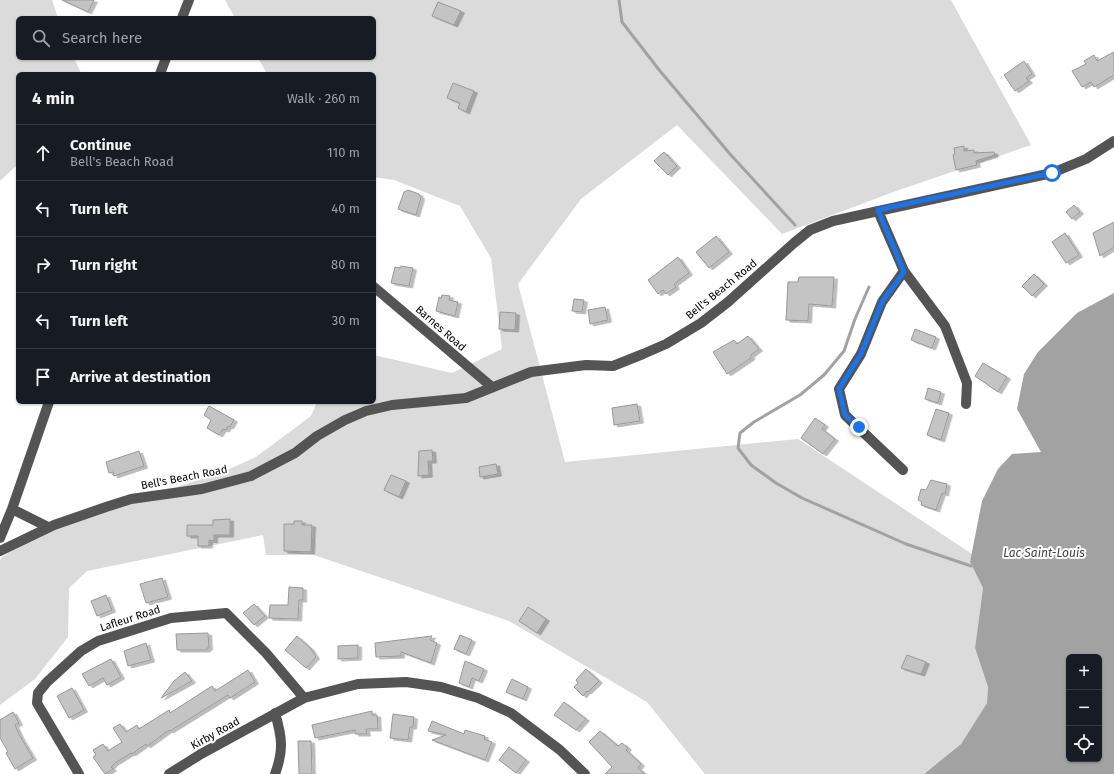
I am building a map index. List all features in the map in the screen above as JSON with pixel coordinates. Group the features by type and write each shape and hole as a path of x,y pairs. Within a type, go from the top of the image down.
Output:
{"street":[{"path":"183,16 189,0"},
{"path":"161,72 165,60"},
{"name":"Bell's Beach Road","path":"0,551 48,527 131,499 202,489 251,476 295,453 317,436 345,420 366,411 392,406 466,398 532,372 586,365 613,366 663,346 701,322 728,302 810,230 833,221 878,210 1052,173 1086,159 1114,141"},
{"path":"878,210 904,272 945,326 967,384 966,404"},
{"path":"903,470 845,415 839,389 861,354 882,302 904,272"},
{"name":"Barnes Road","path":"376,289 492,387"},
{"path":"0,538 12,509 48,404"},
{"path":"12,509 48,527"},
{"name":"Lafleur Road","path":"79,774 42,713 37,703 38,693 56,673 81,651 98,641 116,634 170,618 226,613 266,653 304,698"},
{"name":"Kirby Road","path":"169,774 201,754 304,698 358,684 406,682 441,687 478,698 511,713 560,750 585,774"},
{"path":"275,713 282,734 282,748 275,774"}],"shaded area":[{"path":"0,0 52,0 57,16 16,16 16,60 75,60 81,72 16,72 16,166 0,181"},
{"path":"225,0 951,0 1031,145 896,191 782,234 677,125 581,199 518,284 565,462 798,439 972,554 970,562 983,588 975,648 988,687 987,703 961,744 924,774 705,774 647,702 509,621 314,555 266,555 263,535 87,571 69,588 68,637 35,679 0,705 0,561 2,557 46,531 225,471 256,457 311,416 316,404 376,404 376,355 452,373 502,349 491,258 460,206 394,180 376,177 376,72 266,72 259,60 376,60 376,16 234,16"}],"water":[{"name":"Lac Saint-Louis","path":"1114,293 1114,774 924,774 961,744 987,703 988,687 975,648 983,588 970,562 982,501 998,469 1012,454 1041,452 1017,409 1024,374 1038,352 1077,313"}],"building":[{"path":"62,0 94,0 88,12"},
{"path":"438,2 461,11 454,25 432,16"},
{"path":"1114,52 1114,75 1094,87 1091,82 1082,87 1072,71 1086,64 1084,61 1094,55 1097,61"},
{"path":"1024,61 1032,74 1026,78 1029,81 1015,91 1004,75"},
{"path":"453,83 474,91 466,112 458,108 460,103 447,98"},
{"path":"964,146 964,151 974,150 974,153 994,152 995,155 976,161 977,165 956,170 953,155 955,154 954,148"},
{"path":"664,152 677,166 668,175 654,161"},
{"path":"408,190 419,194 421,198 416,215 398,209 404,192"},
{"path":"1074,205 1080,212 1072,219 1066,212"},
{"path":"1114,222 1114,247 1100,256 1093,233"},
{"path":"1065,233 1079,255 1066,263 1052,242"},
{"path":"716,236 729,252 709,268 696,252"},
{"path":"678,257 689,273 674,284 676,287 666,294 663,290 658,294 648,280"},
{"path":"401,266 413,268 409,286 391,283 395,267 400,268"},
{"path":"1034,274 1044,284 1032,296 1022,286"},
{"path":"799,277 834,277 832,306 809,304 808,321 786,320 788,282 798,282"},
{"path":"442,295 450,296 449,300 458,302 455,316 436,311 439,297 441,298"},
{"path":"574,299 584,300 582,312 572,311"},
{"path":"605,307 608,320 590,324 588,310"},
{"path":"500,312 516,313 515,330 499,329"},
{"path":"915,329 936,337 932,348 911,340"},
{"path":"748,336 759,349 751,355 751,358 727,374 713,352 734,340 737,344"},
{"path":"983,363 1007,377 998,392 975,376"},
{"path":"928,388 941,392 938,403 925,399"},
{"path":"637,404 640,421 614,425 612,408"},
{"path":"209,406 234,420 230,427 228,426 226,430 223,429 219,435 207,428 211,420 204,415"},
{"path":"936,409 949,413 941,440 927,435"},
{"path":"815,418 825,425 822,429 835,439 823,454 801,438"},
{"path":"432,450 433,461 428,461 429,475 418,476 419,451"},
{"path":"139,451 144,466 114,476 113,472 109,473 106,462"},
{"path":"496,464 498,474 480,477 479,467"},
{"path":"391,475 406,481 399,497 384,490"},
{"path":"931,480 947,484 945,494 942,493 936,510 921,505 922,502 918,500 921,489 926,490"},
{"path":"230,519 230,535 214,535 214,541 209,540 209,546 198,546 198,536 187,536 187,525 213,525 213,520"},
{"path":"294,521 302,521 302,525 312,525 311,552 284,551 284,524 294,524"},
{"path":"162,578 168,597 146,603 140,584"},
{"path":"289,587 303,588 303,600 299,600 298,619 269,618 270,605 288,605"},
{"path":"106,595 112,610 97,616 91,601"},
{"path":"254,604 265,616 254,625 243,613"},
{"path":"528,607 546,619 537,633 519,621"},
{"path":"208,633 209,648 207,648 207,650 177,650 176,634"},
{"path":"460,635 472,640 466,654 454,649"},
{"path":"297,636 311,649 316,657 306,668 285,650"},
{"path":"432,636 430,640 437,643 431,663 401,652 401,656 376,657 375,643"},
{"path":"146,643 151,660 128,666 124,651"},
{"path":"358,645 358,658 338,659 338,646"},
{"path":"907,655 926,662 921,674 901,668"},
{"path":"111,659 121,677 107,685 103,678 89,686 82,674"},
{"path":"465,661 484,669 479,681 472,678 469,687 459,683"},
{"path":"586,669 599,681 583,696 574,687 578,683 576,680"},
{"path":"248,670 255,682 230,698 228,695 170,731 169,730 147,746 146,744 132,754 131,753 115,763 111,767 113,769 105,774 93,757 96,755 93,750 103,744 108,751 122,742 113,728 120,724 126,732 137,725 139,729 169,710 170,713 212,686 215,691"},
{"path":"185,672 192,681 161,698 174,681"},
{"path":"512,679 528,687 523,699 506,692"},
{"path":"72,688 84,710 69,718 57,696"},
{"path":"564,702 586,719 576,730 554,715"},
{"path":"372,711 372,715 377,715 378,729 366,729 367,734 355,734 355,730 315,738 312,725"},
{"path":"13,712 19,723 15,725 33,758 15,769 0,738 0,720"},
{"path":"393,714 414,717 413,727 410,727 408,740 390,738"},
{"path":"432,721 464,734 465,730 485,736 484,739 492,742 485,760 432,740 446,735 428,731"},
{"path":"600,731 618,746 622,743 628,748 626,750 641,764 638,768 645,774 605,774 612,767 589,742"},
{"path":"298,741 311,741 312,774 299,774"},
{"path":"509,747 526,760 516,773 499,760"}],"waterway":[{"path":"619,0 622,22 660,71 730,154 795,225"},
{"path":"869,287 855,319 844,351 824,375 800,395 754,422 740,433 738,448 751,465 776,483 802,498 906,544 971,566"}],"route":[{"path":"859,427 845,415 839,389 861,354 882,302 904,272 878,210 1024,181 1052,173"}]}
